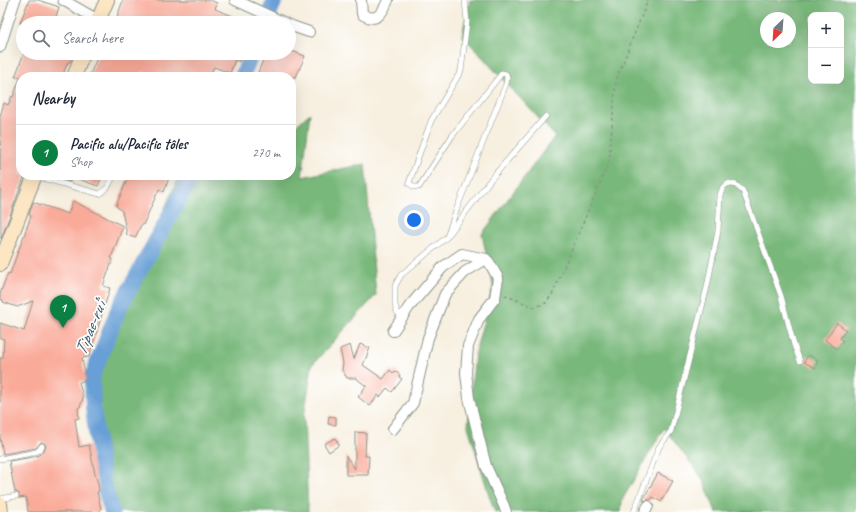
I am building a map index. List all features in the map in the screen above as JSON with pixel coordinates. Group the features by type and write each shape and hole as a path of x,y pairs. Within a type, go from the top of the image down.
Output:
{"main road":[{"path":"101,16 108,0"},
{"path":"78,72 81,60"},
{"path":"0,264 32,180"},
{"path":"0,504 1,512"}],"street":[{"path":"0,47 15,0"},
{"path":"63,0 88,16"},
{"path":"235,0 254,4 263,13 269,16"},
{"path":"361,0 362,14 366,17 375,17 380,15 388,0"},
{"path":"296,27 309,32"},
{"path":"394,331 409,307 443,267 462,254 486,259 489,262 498,278 495,298 479,319 468,346 466,373 469,398 486,466 506,512"},
{"path":"393,429 413,403 428,338 445,294 465,272 486,259"}],"lane":[{"path":"447,237 508,77 506,74 502,73 452,136 419,187 414,187 409,183 431,121 462,71 466,22 465,0"},
{"path":"403,317 397,312 395,305 395,286 401,275 447,237 491,179 546,116"},
{"path":"51,180 100,194 108,186 111,180"},
{"path":"634,512 659,447 671,430 707,287 718,231 720,195 723,187 729,183 736,185 743,191 781,296 794,345 800,361"},
{"path":"0,459 32,454 38,451 42,446"},
{"path":"0,499 16,496"}],"path":[{"path":"496,291 534,307 546,303 553,293 609,162 616,80 648,0"}],"green space":[{"path":"470,0 856,0 856,512 716,512 703,479 664,428 622,500 621,512 495,512 468,426 475,353 493,286 482,234 555,136 462,35"},
{"path":"310,113 302,177 365,164 376,295 312,365 304,417 308,512 114,512 106,483 96,427 96,371 111,315 124,286 148,245 178,180 296,180 296,126"}],"building":[{"path":"29,0 38,0 59,7 56,16 23,16"},
{"path":"123,0 210,0 217,3 215,9 232,16 117,16"},
{"path":"296,53 305,56 296,77 296,72 258,72 263,60 296,60"},
{"path":"21,60 71,60 68,62 64,72 17,72"},
{"path":"96,60 235,60 230,72 214,67 212,72 91,72"},
{"path":"16,89 16,180 23,180 1,239 0,116 4,103 8,105 12,96 13,97"},
{"path":"81,180 101,180 98,186"},
{"path":"127,180 168,180 164,192 159,189 143,225 141,225 135,238 127,235 122,211 116,206"},
{"path":"73,201 123,226 111,258 113,259 103,286 110,288 89,357 82,358 86,380 79,382 83,398 80,407 78,408 79,418 75,419 79,447 89,445 98,484 99,491 97,492 101,509 99,512 28,512 26,497 19,498 19,494 15,492 9,461 39,455 46,445 41,442 36,448 3,454 0,437 0,358 3,358 4,339 0,338 0,323 24,331 33,301 17,307 3,302 3,300 0,299 0,294 8,273 10,274 31,216 29,215 33,202 68,214"},
{"path":"837,323 846,330 840,338 843,341 837,349 825,340"},
{"path":"360,344 370,348 363,365 383,379 390,370 393,373 395,371 402,379 392,392 387,388 380,397 378,395 370,406 358,397 366,386 356,378 347,378 342,370 343,363 340,349 350,345 354,359"},
{"path":"808,355 818,360 815,368 804,362"},
{"path":"329,416 336,417 336,425 328,424"},
{"path":"355,432 366,433 365,456 369,456 368,475 346,475 346,456 355,469"},
{"path":"335,438 339,445 329,452 324,444"},
{"path":"658,473 673,481 661,502 653,497 651,500 643,501 644,498"}],"waterway":[{"name":"Tipae-ru’i","path":"268,16 275,0"},
{"name":"Tipae-ru’i","path":"244,72 249,60"},
{"name":"Tipae-ru’i","path":"112,512 103,482 93,408 92,377 118,310 189,180"}],"place":[{"name":"Pacific alu/Pacific tôles","path":"63,328"}]}
